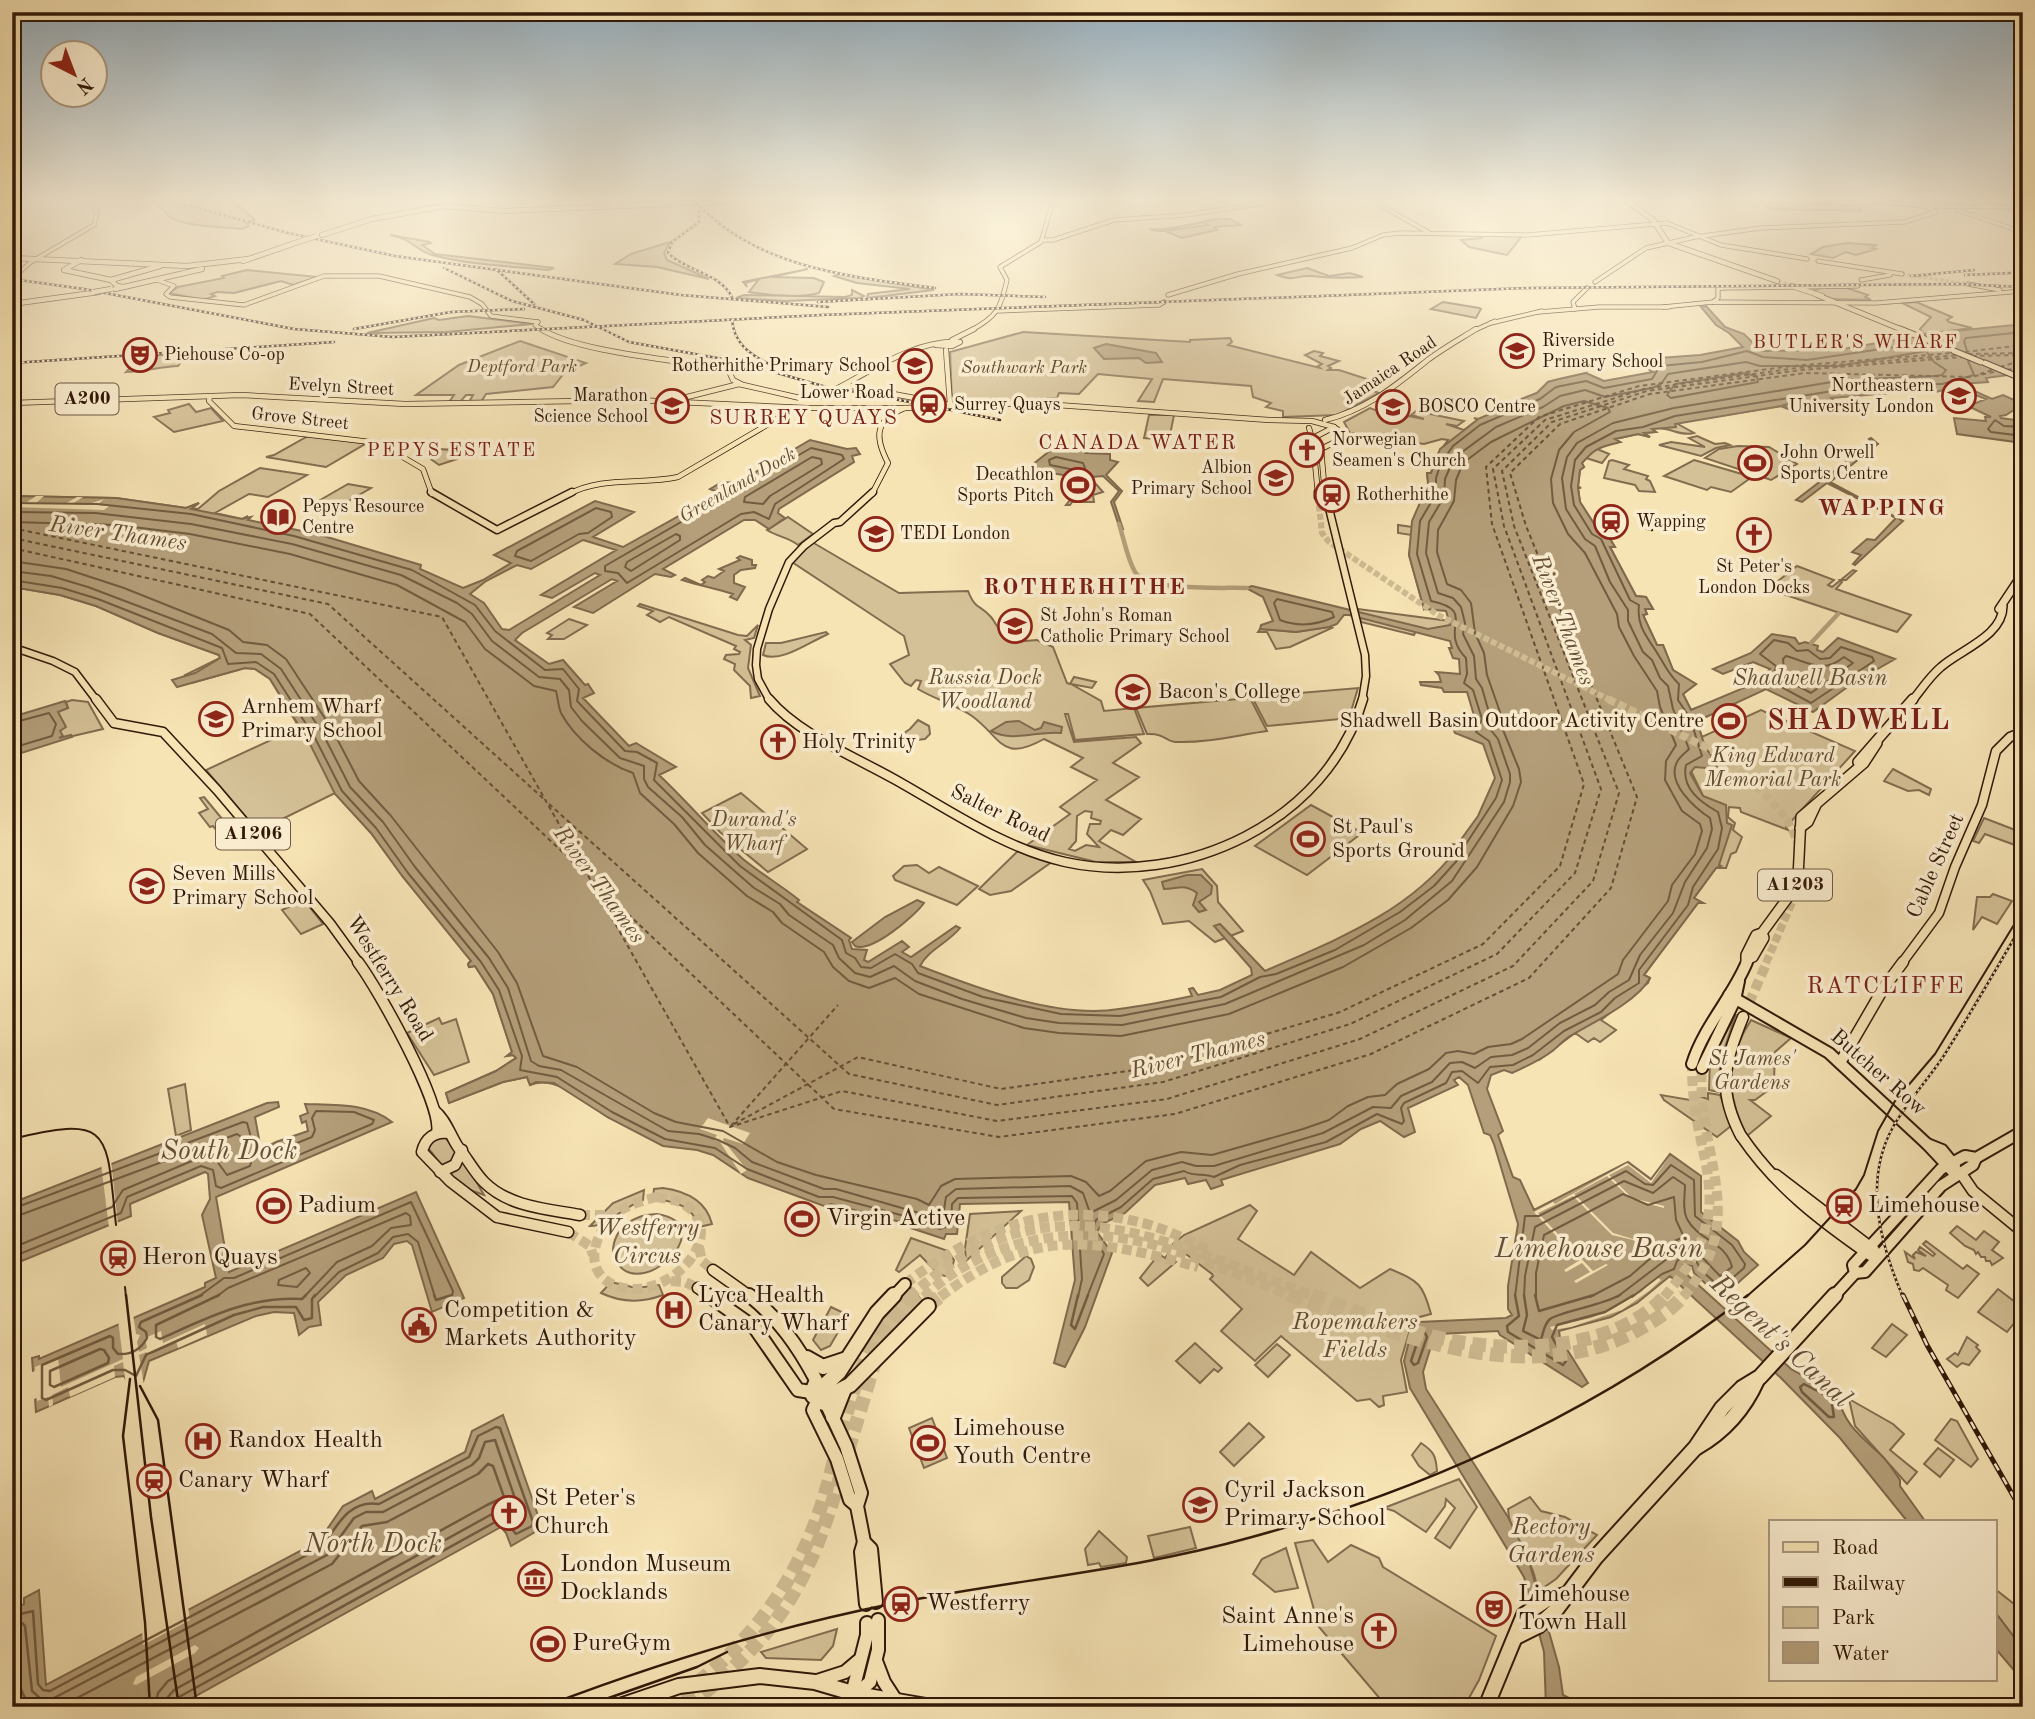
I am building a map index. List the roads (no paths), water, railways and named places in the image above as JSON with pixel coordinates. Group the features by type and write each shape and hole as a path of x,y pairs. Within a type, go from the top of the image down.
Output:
{"highway":[{"path":"111,281 114,288"},
{"path":"12,304 153,281"},
{"path":"1793,287 1862,313"},
{"path":"1837,302 2023,379"},
{"name":"A1203","path":"1734,998 1722,1006 1699,1042 1697,1066 1734,998 1748,959 1753,957 1764,938 1762,933 1792,892 1798,878 1801,828 1808,822 1816,806 1859,765 1858,760 1877,743 1941,667 1988,634 2004,612 2003,606 2012,589 2010,586 2020,576"},
{"name":"Butcher Row","path":"1734,998 1829,1053 1954,1169"},
{"path":"1486,1707 1503,1662 1527,1613 1548,1607 1565,1595 1696,1447 1711,1440 1751,1397 1758,1380 1767,1369 1855,1273 1865,1272 1872,1253 1941,1186 1954,1169 1973,1165 1976,1158 2023,1131"},
{"path":"814,1397 839,1372 844,1360 887,1300 905,1284"},
{"path":"832,1417 844,1389 928,1306"},
{"path":"807,1358 823,1367 844,1360"},
{"path":"814,1397 844,1389"},
{"path":"1517,1636 1533,1629 1548,1607"},
{"path":"619,1706 680,1686 760,1676 814,1682 853,1703 895,1699 932,1707"},
{"path":"619,1706 637,1706 661,1701 665,1707"}],"main road":[{"path":"162,281 174,287 166,294 168,296 196,302 244,305 311,281"},
{"path":"408,281 470,297 482,304 490,316 519,322 538,322 535,325 540,331 581,343 728,369 733,380 740,384"},
{"path":"853,383 905,354 936,345 945,346 989,321 998,311 1007,281"},
{"path":"1168,295 1218,281"},
{"path":"1968,285 2006,292"},
{"path":"1709,303 1718,298 1718,289 1727,287 1858,286"},
{"path":"1576,308 1587,288"},
{"name":"A200","path":"1709,303 1874,304 2023,292"},
{"path":"998,311 1159,305 1164,302"},
{"name":"Jamaica Road","path":"1312,425 1348,415 1377,398 1459,339 1478,327 1495,321 1576,308 1663,307 1709,303"},
{"name":"A200","path":"1854,309 1874,304"},
{"path":"952,343 959,342 965,336"},
{"name":"Jamaica Road","path":"1314,440 1411,378 1459,339"},
{"path":"853,383 887,394 945,403 945,346"},
{"path":"728,386 733,380"},
{"name":"A200","path":"674,401 740,384 803,403 853,383"},
{"name":"Grove Street","path":"211,396 208,400 234,426 379,443 423,469 432,494 497,530 584,486 603,482 656,482 678,477 803,403"},
{"name":"Evelyn Street","path":"12,403 211,396 405,404 674,401"},
{"name":"Lower Road","path":"674,401 803,403 810,408 905,408 945,403 958,406 1034,404 1268,419"},
{"path":"887,407 892,414 905,408"},
{"name":"Salter Road","path":"892,414 878,429 879,444 888,463 873,494 837,524 805,544 787,564 760,634 755,663 763,693 785,715 807,730 1003,840 1029,851 1074,863 1137,868 1177,863 1229,847 1274,819 1320,779 1348,739 1362,704 1366,666 1353,603 1328,518 1321,455 1325,446 1345,438"},
{"name":"A200","path":"1268,419 1294,419 1312,425"},
{"name":"A200","path":"1268,419 1312,425"},
{"path":"1294,419 1331,419"},
{"path":"1312,425 1332,428 1347,436 1345,438"},
{"path":"1312,425 1332,428 1345,438"},
{"path":"1312,425 1308,432 1314,440 1318,497"},
{"name":"Westferry Road","path":"12,647 53,661 75,672 112,722 163,732 344,941 409,1050 435,1109 439,1124 437,1133 424,1142 422,1152 440,1172 497,1217 568,1232"},
{"name":"Cable Street","path":"1840,1063 1846,1048 1883,989 1939,913 1982,805 1996,751 2010,737 2023,732"},
{"path":"1743,1017 1727,1055 1723,1082 1727,1105 1741,1136 1771,1177 1826,1224 1872,1253"},
{"path":"1829,1053 1846,1048"},
{"name":"Westferry Road","path":"435,1109 482,1180 505,1198 527,1206 580,1215"},
{"path":"437,1133 449,1133"},
{"path":"440,1172 455,1165 462,1150"},
{"path":"1760,1163 1872,1253"},
{"path":"1954,1169 1973,1191 2023,1232"},
{"path":"713,1270 764,1306 787,1330 807,1358 816,1380 813,1410 837,1459 850,1500 857,1506"},
{"path":"698,1288 743,1321 761,1338 798,1390 826,1403 858,1483 860,1493 857,1506 864,1542 861,1552 871,1603"},
{"path":"853,1703 859,1661 872,1621 876,1661 884,1682 895,1699"},
{"path":"814,1682 845,1672 859,1661"},
{"path":"853,1703 870,1682 876,1661"}],"water":[{"path":"1706,306 1725,327 1744,334 1761,351 1837,350 1935,333 2023,324 2023,377 2008,375 1986,378 1988,382 1959,384 1992,399 2003,395 2023,404 2000,416 2023,421 2023,443 1957,434 1954,418 1986,421 1985,417 1991,417 1968,406 1986,399 1955,387 1932,393 1926,390 1831,398 1839,406 1818,400 1784,405 1787,408 1781,406 1675,424 1676,427 1652,429 1656,432 1644,433 1650,437 1638,434 1615,439 1620,442 1598,449 1582,463 1584,467 1580,470 1578,487 1581,488 1578,488 1580,502 1598,530 1605,531 1615,547 1610,547 1636,596 1646,597 1653,609 1645,609 1647,614 1643,615 1657,645 1663,645 1673,670 1696,684 1683,694 1691,710 1758,682 1770,669 1753,662 1723,674 1713,669 1751,653 1772,634 1795,638 1799,644 1805,642 1818,646 1817,650 1823,652 1838,638 1895,659 1853,683 1813,712 1766,689 1697,721 1705,747 1716,762 1717,769 1695,767 1690,773 1703,796 1726,805 1727,823 1732,825 1719,865 1721,866 1716,868 1694,898 1703,903 1698,903 1644,975 1650,978 1636,995 1569,1037 1537,1061 1512,1073 1504,1070 1491,1075 1487,1089 1503,1131 1498,1135 1513,1177 1520,1180 1534,1210 1628,1162 1651,1179 1670,1154 1701,1176 1701,1212 1738,1241 1744,1252 1758,1265 1721,1298 1694,1273 1692,1266 1683,1265 1683,1271 1791,1369 1838,1395 1848,1421 1888,1462 1900,1480 1900,1486 1924,1520 1906,1520 1840,1438 1781,1378 1670,1276 1637,1303 1611,1317 1559,1331 1560,1338 1588,1383 1582,1387 1500,1335 1498,1331 1438,1334 1434,1337 1423,1372 1426,1389 1508,1517 1528,1558 1559,1667 1563,1695 1569,1698 1570,1707 1546,1707 1544,1652 1524,1577 1410,1388 1404,1361 1419,1322 1506,1318 1512,1315 1508,1309 1508,1286 1518,1224 1494,1144 1490,1135 1484,1133 1468,1085 1459,1077 1454,1080 1458,1085 1408,1108 1415,1132 1404,1137 1380,1121 1361,1129 1340,1144 1221,1180 1223,1185 1211,1189 1206,1180 1188,1184 1185,1178 1155,1185 1125,1213 1102,1224 1097,1232 1112,1253 1085,1327 1065,1367 1054,1363 1075,1280 1069,1202 960,1204 957,1234 946,1234 944,1239 911,1228 912,1225 831,1204 824,1206 748,1178 713,1155 663,1146 609,1118 554,1083 536,1082 530,1085 527,1077 503,1082 449,1103 446,1093 496,1071 516,1058 513,1055 507,1056 512,1052 493,994 475,966 469,967 471,961 371,833 335,794 309,742 270,679 255,669 245,668 177,687 172,680 195,673 220,658 219,655 158,633 96,606 60,595 12,587 12,496 116,498 186,508 199,503 191,509 242,519 251,517 248,520 317,534 421,565 420,569 463,588 483,580 511,563 494,555 595,501 634,512 593,537 623,547 720,493 710,489 722,482 737,483 810,440 847,449 856,448 860,454 852,456 854,462 779,509 778,513 785,518 769,529 755,520 744,520 663,569 675,575 671,577 655,574 593,613 574,607 617,581 612,579 522,633 515,640 549,664 563,660 594,693 583,698 629,746 636,743 676,767 659,775 721,838 743,859 799,900 797,902 851,938 849,940 852,949 867,950 864,960 868,962 902,941 909,947 902,952 911,957 956,926 960,928 928,955 920,966 992,992 1044,1006 1095,1011 1119,1009 1192,996 1189,989 1193,988 1198,995 1220,990 1252,975 1251,968 1214,926 1220,924 1265,971 1344,936 1393,908 1437,872 1456,850 1451,846 1457,845 1478,816 1495,778 1483,744 1455,733 1450,721 1476,722 1467,692 1444,692 1442,688 1421,685 1420,682 1441,682 1436,672 1460,674 1459,659 1453,658 1449,648 1452,648 1450,641 1349,615 1344,615 1337,624 1329,627 1296,632 1260,629 1261,625 1273,621 1263,597 1246,588 1252,586 1428,629 1450,625 1446,611 1424,609 1409,555 1412,521 1422,498 1429,492 1427,473 1431,473 1440,449 1477,420 1474,418 1478,419 1537,393 1548,382 1586,373 1604,381 1653,372 1641,365 1651,363 1645,359 1700,355 1743,347 1716,325 1701,307","holes":["583,540 616,550 541,595 552,598 595,573 600,575 509,630 502,629 484,603 470,594 486,581 517,565 531,569"]},
{"path":"1106,344 1156,353 1162,362 1146,363 1139,358 1104,359 1094,348"},
{"path":"1869,439 1878,444 1830,482 1903,521 1855,565 1853,564 1861,555 1852,552 1867,539 1875,540 1896,518 1827,483 1802,502 1796,500 1872,442"},
{"name":"CANADA WATER","path":"1061,442 1073,450 1084,447 1085,453 1110,454 1110,460 1118,462 1106,475 1122,491 1114,502 1123,529 1120,529 1111,502 1119,491 1103,476 1081,478 1027,469"},
{"path":"740,556 752,560 752,565 756,565 755,568 741,570 734,575 734,583 745,587 737,600 730,597 733,594 682,580 685,578 701,585 705,582 702,580 708,576 714,578 724,571 719,569 740,560 737,558"},
{"path":"65,701 68,708 58,712 66,727 60,731 63,736 59,738 72,737 12,756 12,717"},
{"path":"1019,721 1035,730 1041,728 1044,722 1062,727 1061,733 1008,736 991,731 1006,722"},
{"path":"1187,875 1201,875 1212,886 1211,894 1199,902 1206,910 1199,912 1193,905 1197,893 1192,890 1185,887 1164,889 1162,882"},
{"path":"917,900 924,903 892,932 862,947 855,946 852,942 885,917"},
{"name":"South Dock","path":"278,1102 279,1107 255,1117 261,1150 308,1131 306,1121 302,1123 300,1116 308,1113 305,1104 362,1108 392,1122 216,1197 229,1272 416,1192 464,1298 432,1312 412,1245 407,1241 394,1244 383,1258 346,1275 318,1302 321,1325 309,1327 299,1335 294,1313 274,1312 256,1316 149,1361 143,1382 131,1387 124,1376 115,1377 36,1412 32,1358 39,1356 39,1359 205,1287 205,1283 216,1278 202,1215 210,1199 208,1174 205,1172 130,1204 131,1216 12,1265 12,1203 267,1103"},
{"name":"North Dock","path":"503,1415 541,1524 535,1532 511,1546 501,1527 176,1707 12,1707 12,1610 24,1604 24,1598 39,1590 46,1685 319,1541 343,1506 372,1491 375,1499 465,1452 472,1431"},
{"path":"1996,1613 2023,1649 2023,1681 1996,1649"}],"waterway":[{"path":"1119,524 1132,567 1142,578 1170,586 1247,588"},
{"path":"1811,643 1838,614"}],"tunnel":[{"path":"1778,281 1792,286"},
{"path":"1950,281 1968,284"},
{"path":"1318,497 1322,533 1329,542 1438,615 1612,701"},
{"path":"1608,699 1720,754 1772,801 1788,821 1799,846"},
{"path":"1766,963 1799,886"},
{"path":"1743,1017 1767,962"},
{"path":"1664,1296 1689,1264 1703,1235 1709,1209 1709,1184 1694,1100 1692,1064"},
{"path":"1683,1297 1703,1268 1714,1240 1718,1213 1702,1100 1702,1068"},
{"path":"656,1197 682,1203 697,1216 701,1232 697,1249 686,1264 670,1278 652,1286 632,1289 612,1284 602,1277 594,1259 603,1229 617,1213 656,1197"},
{"path":"580,1215 612,1215"},
{"path":"905,1284 961,1247 990,1233 1051,1217 1116,1217 1157,1227 1209,1250"},
{"path":"909,1297 961,1258 1011,1235 1060,1226 1109,1229 1159,1240 1317,1297"},
{"path":"568,1232 590,1246 593,1255"},
{"path":"924,1297 946,1278 996,1251 1052,1237 1081,1235 1110,1237 1158,1246 1294,1297"},
{"path":"940,1297 973,1274 1004,1259 1034,1249 1064,1245 1094,1245 1126,1250 1198,1267"},
{"path":"699,1247 702,1261 713,1270"},
{"path":"671,1281 685,1282 698,1288"},
{"path":"886,1342 909,1311 926,1295"},
{"path":"928,1306 942,1295"},
{"path":"1289,1295 1371,1325 1457,1349 1501,1355 1544,1356 1587,1350 1628,1335 1665,1313 1684,1295"},
{"path":"1312,1295 1427,1335 1471,1344 1500,1346 1562,1344 1592,1337 1620,1328 1645,1314 1664,1296"},
{"path":"663,1707 717,1666 763,1617 782,1590 813,1530 864,1363 876,1338 909,1297"},
{"path":"848,1451 874,1364"},
{"path":"686,1707 745,1656 786,1606 816,1547 841,1474"}],"tram line":[{"path":"1746,1297 1805,1245 1856,1189 1864,1175 1878,1131 1895,1101 1935,1054 2023,910"},
{"path":"12,1139 69,1129 87,1131 98,1138 105,1150 110,1169 116,1225"},
{"path":"125,1287 126,1297"},
{"path":"126,1295 151,1517 179,1707"},
{"path":"543,1707 673,1661 806,1623 940,1595 1164,1558 1252,1537 1384,1495 1449,1469 1574,1409 1634,1374 1748,1295"},
{"path":"130,1379 123,1436 145,1622 150,1707"},
{"path":"140,1386 158,1420 197,1707"},
{"path":"583,1707 697,1667 727,1652"}],"railway":[{"path":"28,281 84,289 294,329 393,337 597,326"},
{"path":"471,281 512,301 584,320 597,326"},
{"path":"509,281 534,304"},
{"path":"580,281 681,295 828,307"},
{"path":"718,281 732,297"},
{"path":"886,281 935,288"},
{"path":"597,326 821,315 1529,288 1957,284 2023,287"},
{"path":"818,302 960,294 1045,297"},
{"path":"354,329 451,312 524,309"},
{"path":"732,320 736,335 744,347 769,364"},
{"path":"597,326 629,342 739,362 833,389"},
{"path":"12,363 334,342"},
{"path":"840,389 926,405"},
{"path":"946,409 1000,420"},
{"path":"1644,528 1652,530"},
{"path":"1903,1297 1888,1256 1878,1212 1879,1169 1884,1148 1893,1127 1943,1057 2023,923"},
{"path":"1903,1295 1927,1345 2023,1513"}],"place":[{"name":"Riverside Primary School","path":"1517,351"},
{"name":"Piehouse Co-op","path":"140,355"},
{"name":"Rotherhithe Primary School","path":"915,366"},
{"name":"Northeastern University London","path":"1959,396"},
{"name":"Surrey Quays","path":"929,405"},
{"name":"Marathon Science School","path":"672,406"},
{"name":"BOSCO Centre","path":"1393,407"},
{"name":"Norwegian Seamen's Church","path":"1307,450"},
{"name":"John Orwell Sports Centre","path":"1755,463"},
{"name":"Albion Primary School","path":"1276,478"},
{"name":"Decathlon Sports Pitch","path":"1078,485"},
{"name":"Rotherhithe","path":"1332,495"},
{"name":"Pepys Resource Centre","path":"278,517"},
{"name":"Wapping","path":"1611,522"},
{"name":"TEDI London","path":"876,534"},
{"name":"St Peter's London Docks","path":"1754,535"},
{"name":"St John's Roman Catholic Primary School","path":"1015,626"},
{"name":"Bacon's College","path":"1133,692"},
{"name":"Arnhem Wharf Primary School","path":"216,719"},
{"name":"Shadwell Basin Outdoor Activity Centre","path":"1729,721"},
{"name":"Holy Trinity","path":"778,742"},
{"name":"St Paul's Sports Ground","path":"1308,839"},
{"name":"Seven Mills Primary School","path":"147,886"},
{"name":"Padium","path":"274,1206"},
{"name":"Limehouse","path":"1844,1206"},
{"name":"Virgin Active","path":"802,1219"},
{"name":"Heron Quays","path":"118,1258"},
{"name":"Lyca Health Canary Wharf","path":"674,1310"},
{"name":"Competition & Markets Authority","path":"419,1325"},
{"name":"Randox Health","path":"203,1441"},
{"name":"Limehouse Youth Centre","path":"928,1443"},
{"name":"Canary Wharf","path":"154,1481"},
{"name":"Cyril Jackson Primary School","path":"1200,1505"},
{"name":"St Peter's Church","path":"509,1513"},
{"name":"London Museum Docklands","path":"535,1579"},
{"name":"Westferry","path":"901,1604"},
{"name":"Limehouse Town Hall","path":"1494,1609"},
{"name":"Saint Anne's Limehouse","path":"1379,1631"},
{"name":"PureGym","path":"548,1644"}],"district":[{"name":"BUTLER'S WHARF","path":"1856,343"},
{"name":"SURREY QUAYS","path":"804,418"},
{"name":"CANADA WATER","path":"1138,443"},
{"name":"PEPYS ESTATE","path":"452,451"},
{"name":"WAPPING","path":"1882,508"},
{"name":"ROTHERHITHE","path":"1085,587"},
{"name":"SHADWELL","path":"1859,722"},
{"name":"RATCLIFFE","path":"1886,987"}],"park label":[{"name":"Deptford Park","path":"522,367"},
{"name":"Southwark Park","path":"1024,368"},
{"name":"Russia Dock Woodland","path":"985,690"},
{"name":"King Edward Memorial Park","path":"1773,768"},
{"name":"Durand's Wharf","path":"754,832"},
{"name":"St James' Gardens","path":"1752,1071"},
{"name":"Westferry Circus","path":"647,1243"},
{"name":"Ropemakers Fields","path":"1355,1337"},
{"name":"Rectory Gardens","path":"1551,1542"}],"water label":[{"name":"Greenland Dock","path":"738,486"},
{"name":"River Thames","path":"118,534"},
{"name":"River Thames","path":"1563,620"},
{"name":"Shadwell Basin","path":"1810,678"},
{"name":"River Thames","path":"599,885"},
{"name":"River Thames","path":"1198,1055"},
{"name":"Limehouse Basin","path":"1599,1250"},
{"name":"Regent's Canal","path":"1780,1342"}]}
